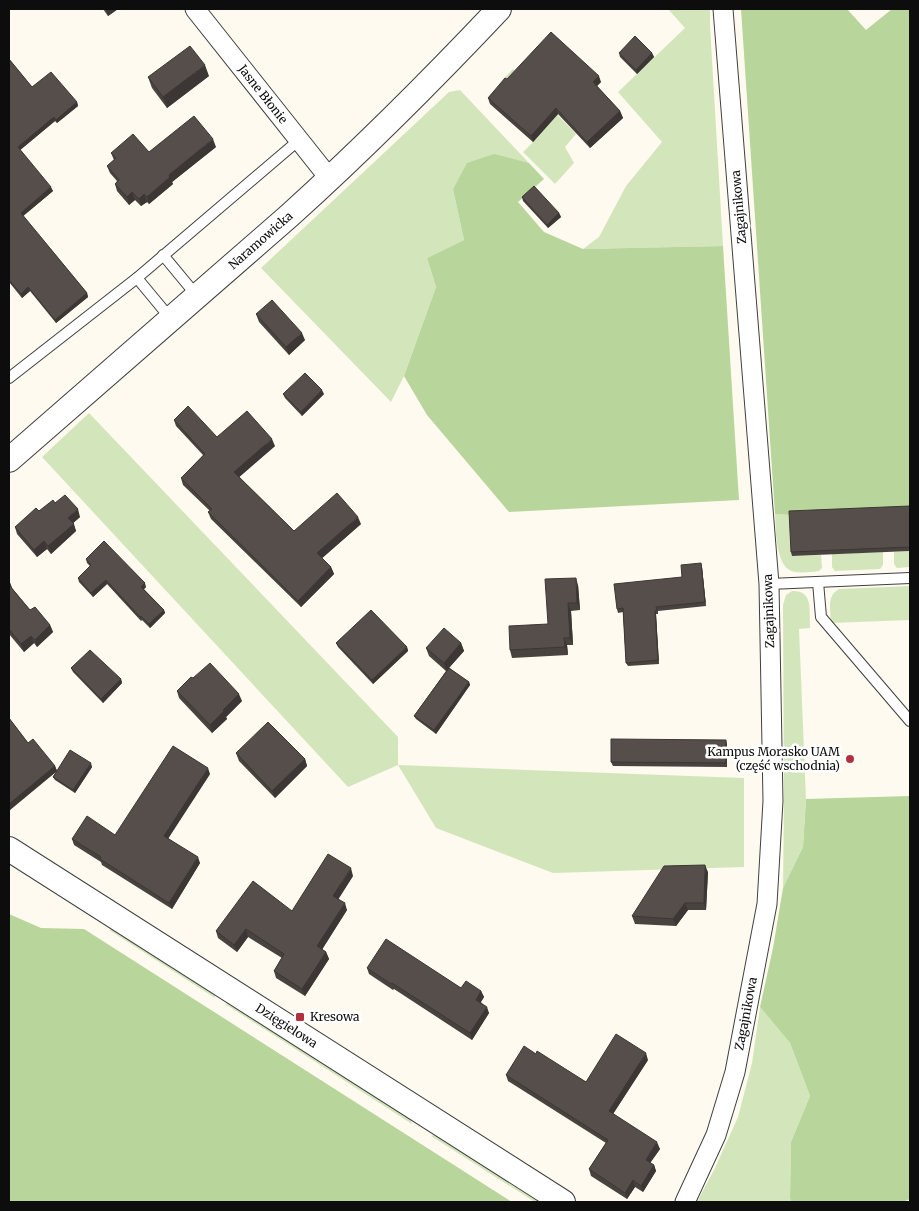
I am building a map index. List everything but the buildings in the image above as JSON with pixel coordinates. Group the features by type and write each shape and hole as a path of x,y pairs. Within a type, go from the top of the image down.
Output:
{"street":[{"name":"Jasne Błonie","path":"195,9 330,178"},
{"name":"Naramowicka","path":"9,460 330,178 439,72 499,9"},
{"name":"Zagajnikowa","path":"685,1202 716,1135 735,1072 767,904 773,801 769,584 723,9"},
{"name":"Dzięgielowa","path":"9,849 563,1202"}],"lane":[{"path":"9,378 137,278 299,140"},
{"path":"163,256 197,296"},
{"path":"137,278 171,319"},
{"path":"769,584 910,578"},
{"path":"818,582 820,617 910,721"}],"green space":[{"path":"668,9 710,9 723,246 583,249 599,237 626,186 662,142 618,92 685,28"},
{"path":"741,9 847,9 866,30 892,9 910,9 910,510 775,514"},
{"path":"513,69 576,134 565,147 574,163 555,184 523,152 533,142 508,84 503,79"},
{"path":"460,90 529,163 494,155 467,164 453,189 464,240 427,258 436,287 404,376 391,402 261,268 449,92"},
{"path":"494,154 529,163 544,179 518,202 544,232 583,249 723,246 739,500 509,512 427,415 404,376 436,287 427,258 464,240 453,189 467,163"},
{"path":"89,413 398,737 398,765 348,787 42,457"},
{"path":"775,514 790,515 792,556 821,555 822,568 819,571 795,572 788,569 784,564 780,557 776,539"},
{"path":"910,551 910,567 897,568 894,564 894,552"},
{"path":"883,552 883,565 880,569 835,571 832,567 832,554"},
{"path":"910,586 910,620 831,623 831,599 832,595 839,589"},
{"path":"792,591 804,594 810,609 810,628 799,629 806,799 803,847 783,888 783,605 786,595"},
{"path":"398,765 744,778 744,867 553,873 436,828"},
{"path":"910,796 910,1199 903,1202 791,1202 791,1142 810,1096 790,1043 760,1007 773,948 783,888 803,847 806,799"},
{"path":"9,914 41,928 84,929 512,1202 9,1202"},
{"path":"115,928 214,991 215,998 109,930"},
{"path":"230,1002 410,1117 412,1124 225,1004"},
{"path":"760,1007 790,1043 810,1096 791,1142 791,1202 697,1202 738,1117 752,1063"},
{"path":"437,1134 543,1202 535,1202 431,1136"}],"place":[{"name":"Kampus Morasko UAM (część wschodnia)","path":"850,759"},
{"name":"Kresowa","path":"300,1017"}]}
